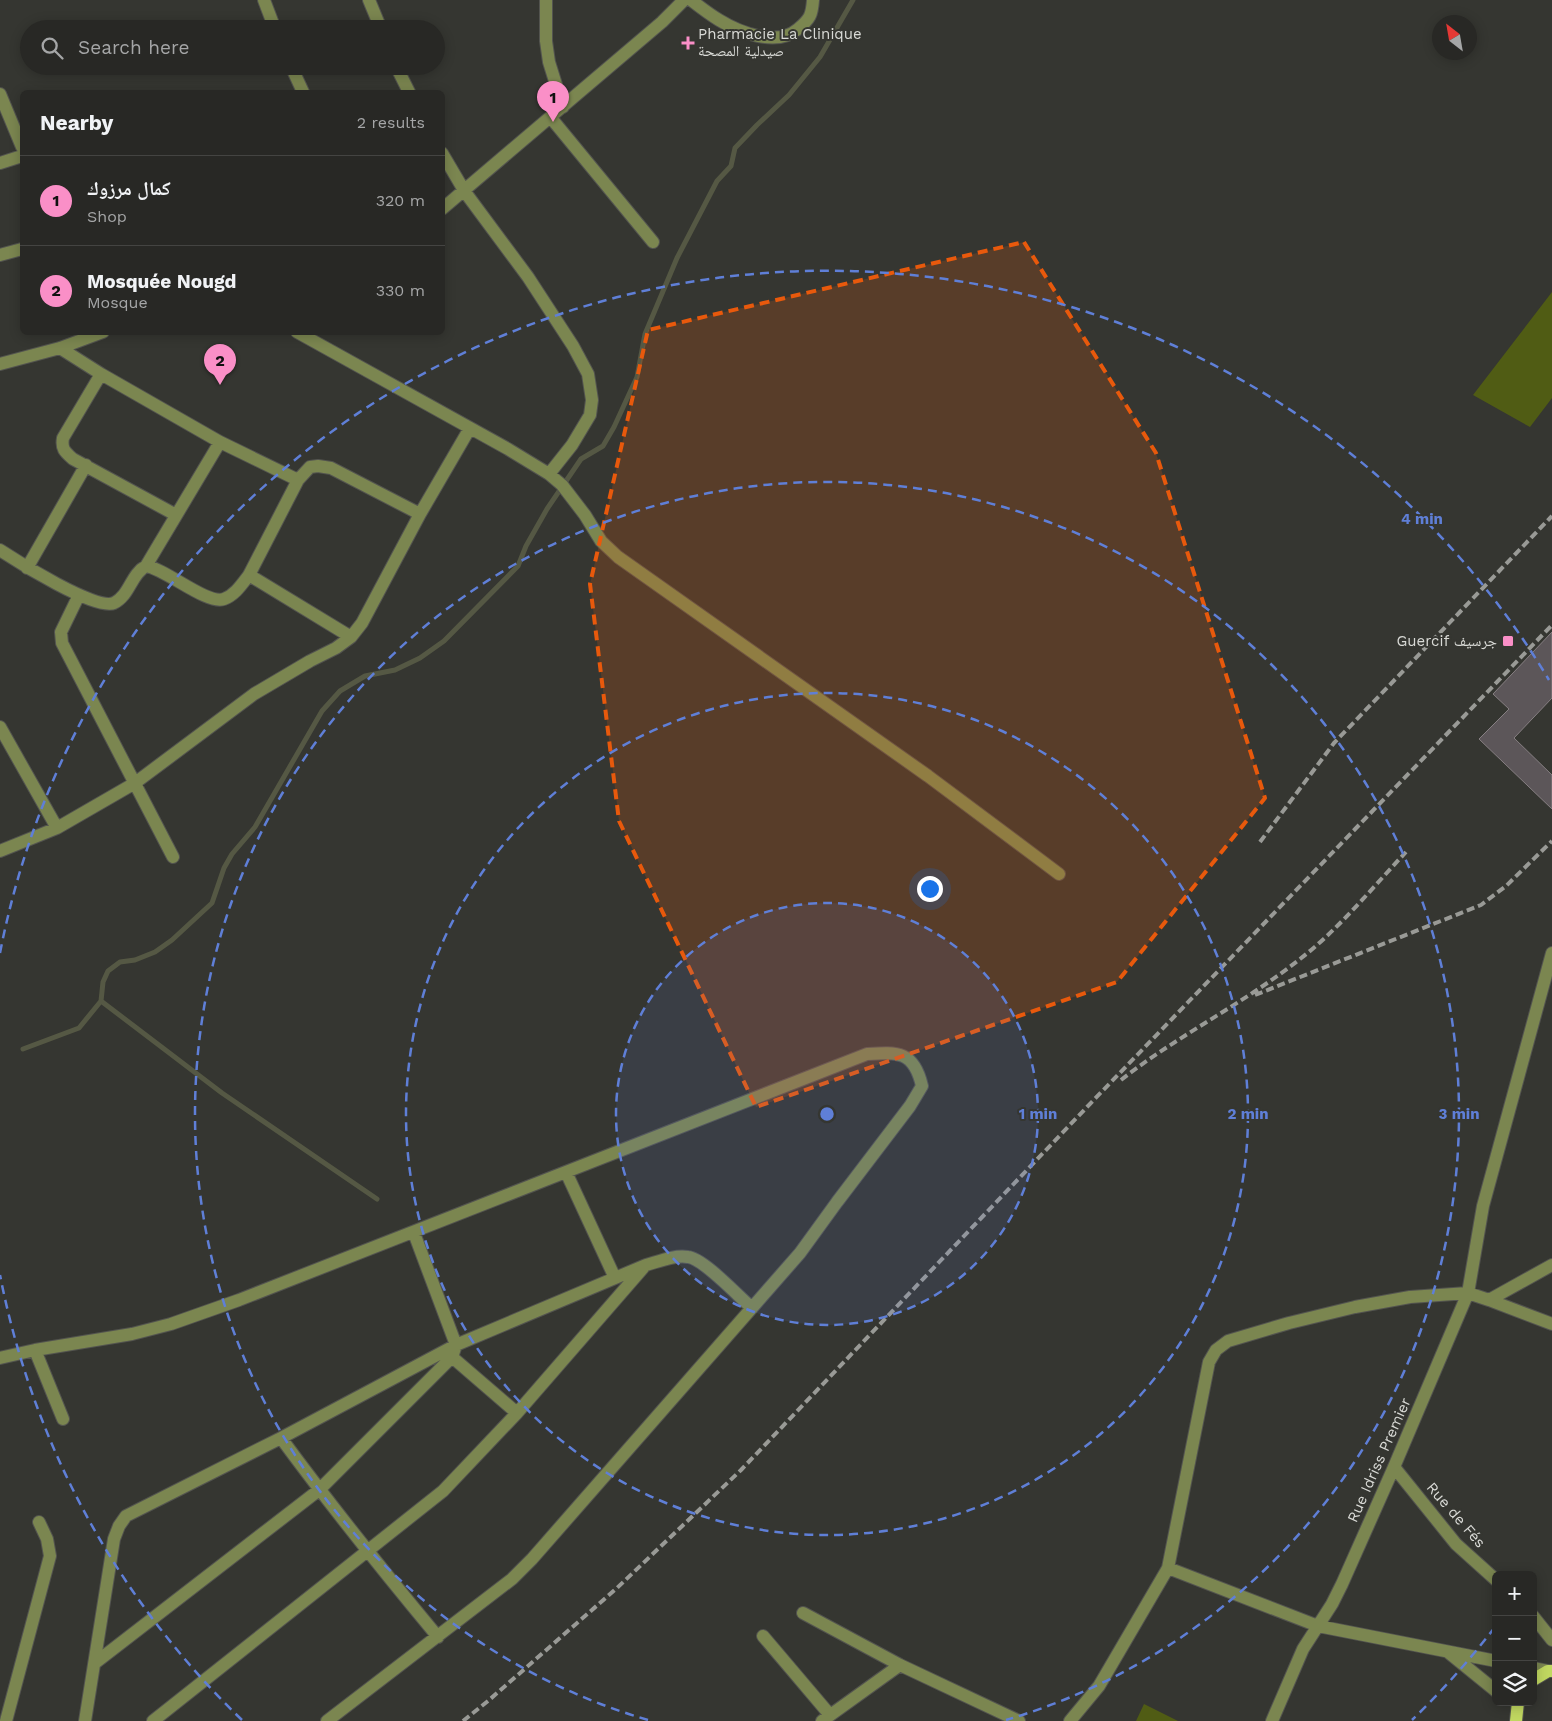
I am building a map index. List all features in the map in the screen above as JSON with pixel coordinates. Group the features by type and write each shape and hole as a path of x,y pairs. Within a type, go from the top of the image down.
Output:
{"main road":[{"path":"1537,1678 1550,1671"}],"street":[{"path":"264,0 272,20"},
{"path":"369,0 377,20"},
{"path":"546,0 546,41 549,62 563,107"},
{"path":"445,208 662,22 684,0"},
{"path":"691,0 720,21 750,34 776,38 792,35 806,22 812,14 813,0"},
{"path":"295,75 301,90"},
{"path":"400,75 408,90"},
{"path":"0,94 20,142"},
{"path":"551,118 653,242"},
{"path":"0,163 20,157"},
{"path":"445,158 465,192 528,277 588,374 592,400 590,414 576,439 549,474"},
{"path":"0,255 20,249"},
{"path":"302,335 549,474 562,485 585,515 601,541 618,557 928,776 1058,874"},
{"path":"0,364 60,348 75,337"},
{"path":"60,348 101,374 220,442 298,480"},
{"path":"101,374 63,438 64,452 73,459 176,515"},
{"path":"0,851 57,828 136,783 254,694 336,648 351,637 362,623 420,514 470,428"},
{"path":"0,550 27,568 79,596 106,605 113,604 124,594 136,574 146,566 220,442"},
{"path":"27,568 86,465"},
{"path":"146,566 165,573 213,599 222,600 230,596 241,586 248,575 298,480 310,467 331,468 420,514"},
{"path":"248,575 351,637"},
{"path":"79,596 61,632 62,643 173,856"},
{"path":"0,727 57,828"},
{"name":"Rue Idriss Premier","path":"1272,1721 1303,1649 1342,1584 1468,1293 1483,1206 1552,954"},
{"path":"0,1358 35,1350 132,1334 171,1324 414,1233 867,1054 893,1052 909,1060 919,1072 922,1086 910,1106 800,1253 532,1559 512,1579 327,1721"},
{"path":"566,1172 615,1278"},
{"path":"95,1663 319,1490 452,1357 456,1345 414,1233"},
{"path":"85,1721 114,1538 126,1516 281,1438 456,1345 646,1264 676,1257 690,1257 701,1262 752,1308"},
{"path":"153,1721 443,1491 517,1413 646,1264"},
{"path":"1489,1300 1552,1265"},
{"path":"1070,1721 1100,1686 1168,1568 1209,1362 1216,1350 1228,1341 1289,1323 1356,1307 1410,1297 1468,1293 1552,1324"},
{"path":"35,1350 62,1419"},
{"path":"452,1357 517,1413"},
{"path":"281,1438 319,1490 438,1637"},
{"name":"Rue de Fés","path":"1394,1467 1456,1544 1492,1576"},
{"path":"6,1721 50,1556 47,1540 39,1522"},
{"path":"1168,1568 1318,1626 1492,1660"},
{"path":"803,1614 900,1666 1019,1721"},
{"path":"1537,1621 1552,1640"},
{"path":"763,1636 826,1718 900,1666"},
{"path":"1446,1650 1492,1688"},
{"path":"1537,1669 1550,1671"}],"highlighted area":[{"path":"1024,242 1156,453 1265,798 1117,982 756,1107 619,821 590,584 648,330"}],"green space":[{"path":"1552,292 1552,398 1530,427 1473,395"},
{"path":"1144,1704 1178,1721 1136,1721"}],"building":[{"path":"1552,632 1552,698 1514,738 1552,775 1552,809 1479,739 1509,709 1493,694"}],"waterway":[{"path":"23,1049 79,1028 101,1001 103,982 108,971 120,962 135,960 155,952 172,940 212,903 224,868 232,854 255,827 322,711 340,691 365,676 395,670 420,658 444,641 518,566 526,546 547,509 581,459 603,446 614,427 637,377 645,334 677,258 717,181 731,166 735,148 789,95 820,57 853,0"},
{"path":"101,1001 222,1093 377,1199"}],"railway":[{"path":"1260,842 1334,743 1552,516"},
{"path":"463,1721 617,1588 741,1470 1087,1107 1552,625"},
{"path":"1255,995 1481,905 1506,886 1552,841"},
{"path":"1121,1080 1142,1064 1256,991 1300,959 1342,921 1406,852"}],"place":[{"name":"Pharmacie La Clinique صيدلية المصحة","path":"688,43"},
{"name":"كمال مرزوك","path":"553,122"},
{"name":"Mosquée Nougd","path":"220,385"},
{"name":"Guercif جرسيف","path":"1508,641"}]}
